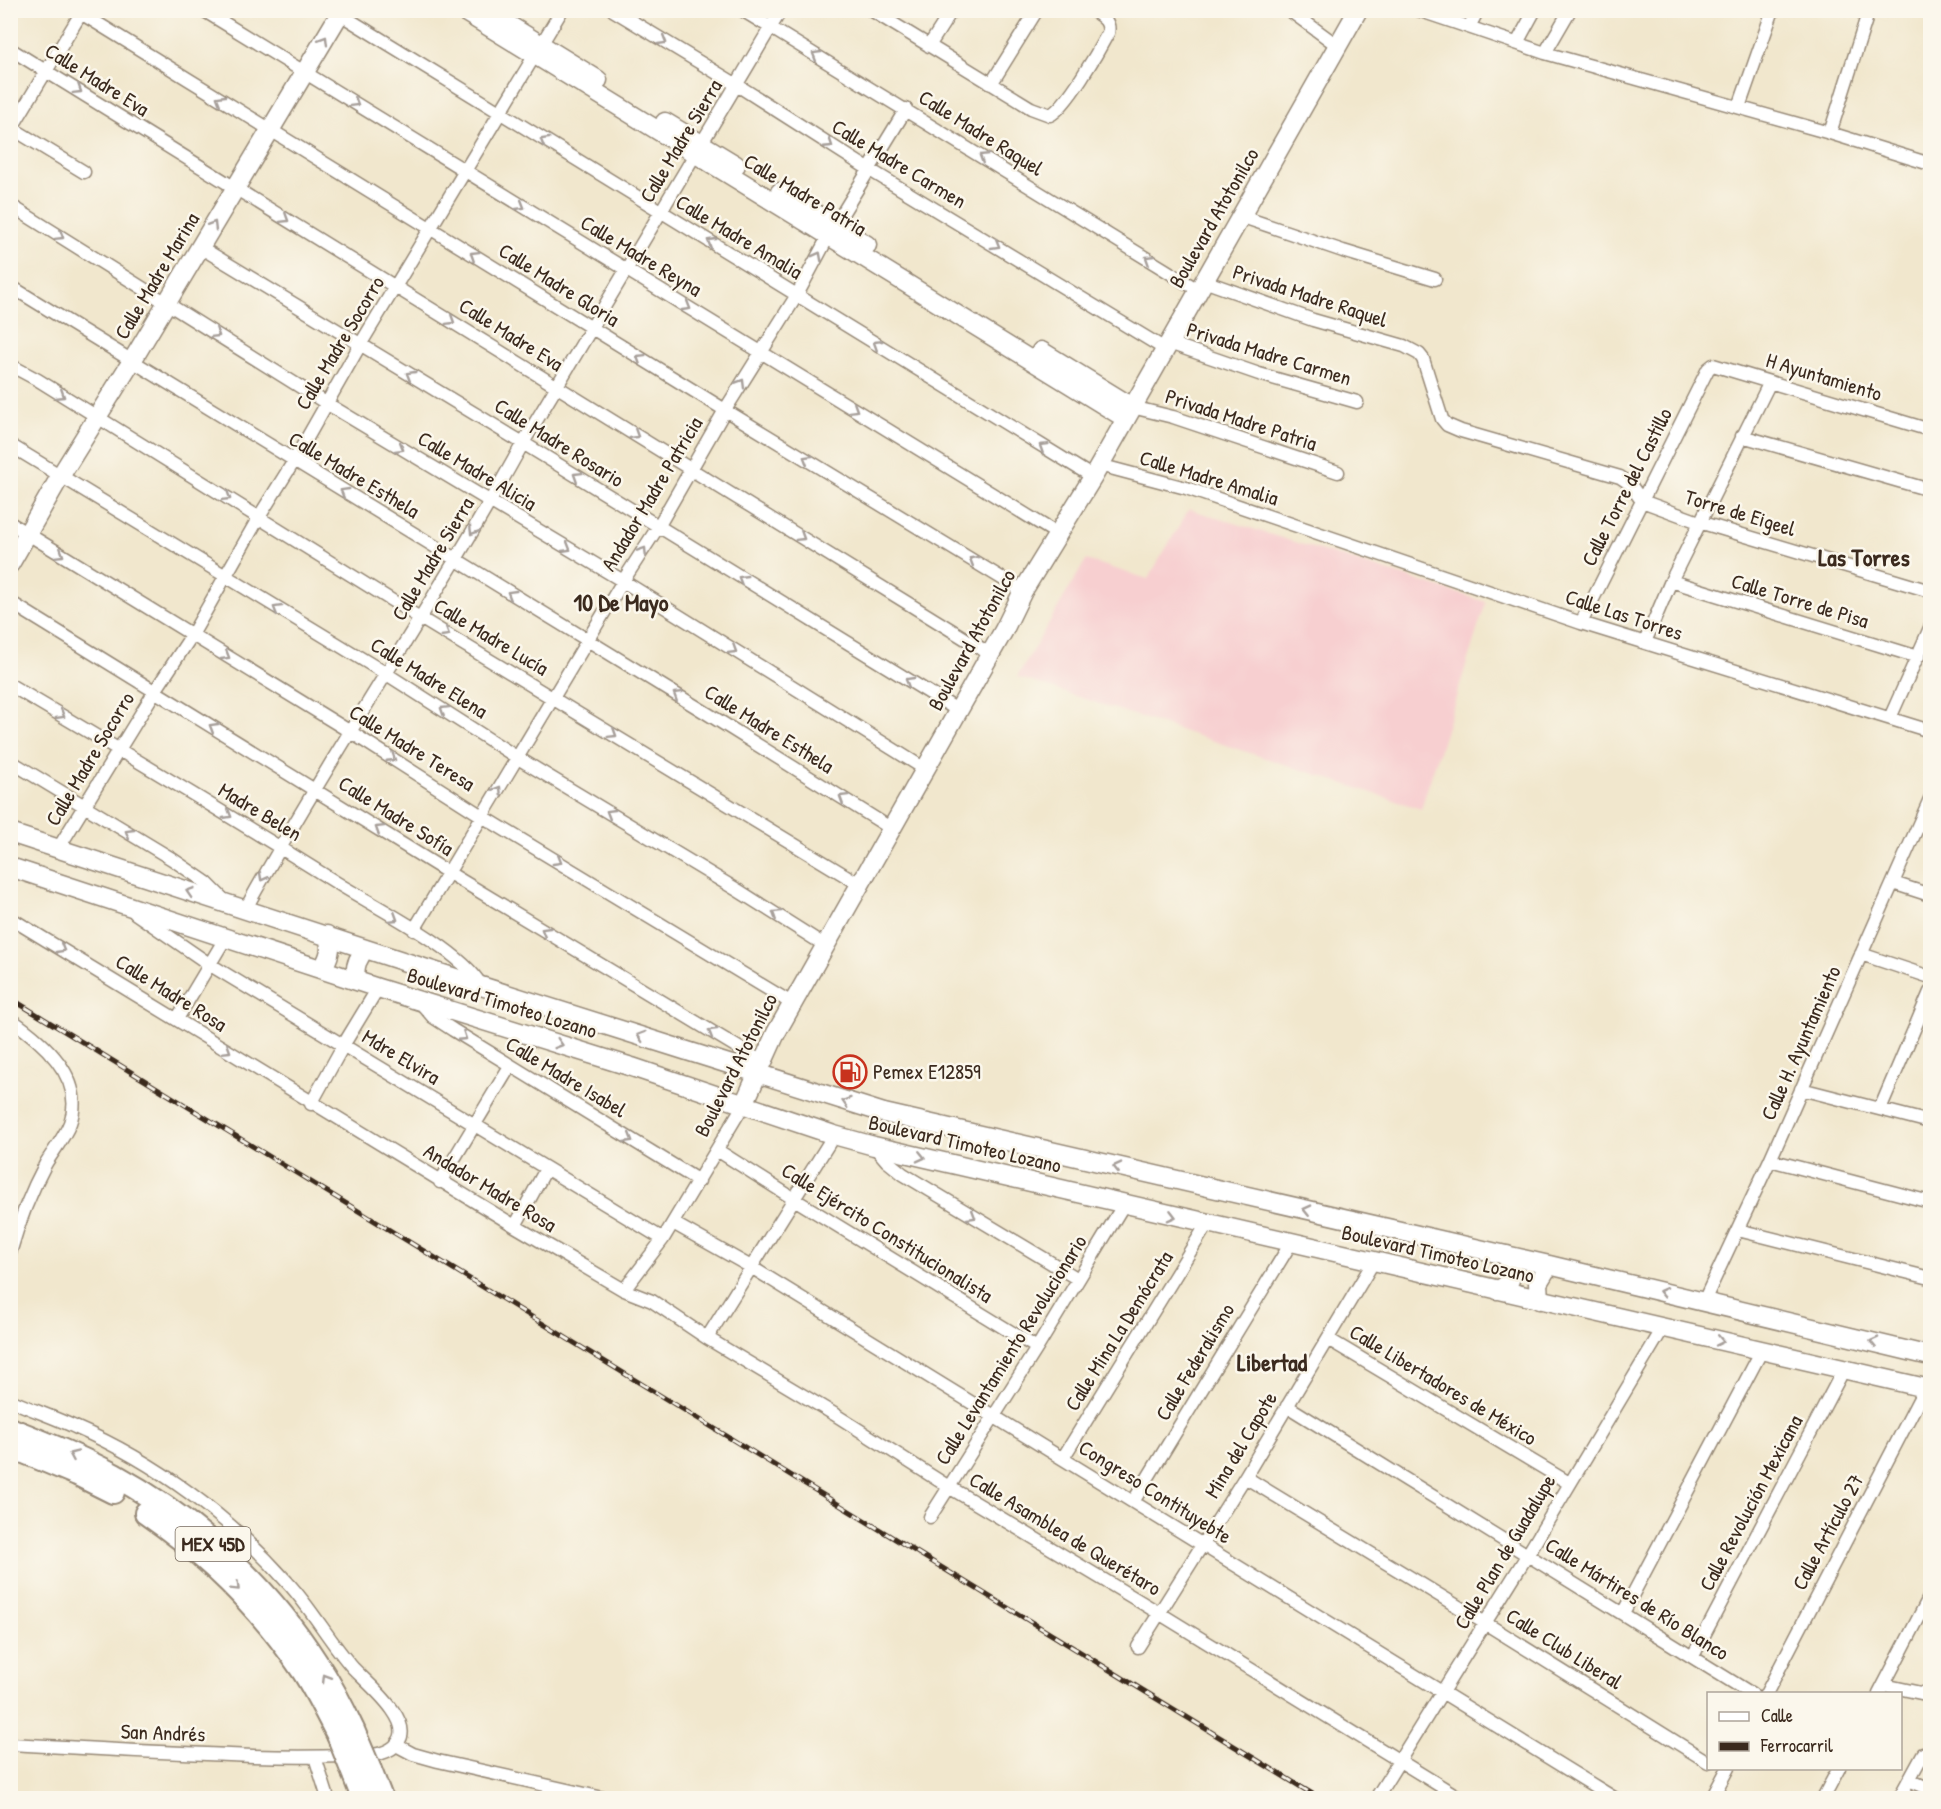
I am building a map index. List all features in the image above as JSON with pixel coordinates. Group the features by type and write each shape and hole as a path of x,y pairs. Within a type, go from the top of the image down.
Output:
{"highway":[{"name":"MEX 45D","path":"10,1429 88,1461 115,1476 192,1527 258,1587 298,1636 331,1686 345,1732 362,1772 381,1798"},
{"name":"MEX 45D","path":"10,1446 105,1487 149,1515 203,1557 246,1598 286,1647 345,1732"},
{"name":"MEX 45D","path":"362,1772 363,1798"}],"main road":[{"name":"Calle Madre Patria","path":"462,10 538,50 832,231 894,275 1129,412"},
{"name":"Calle Madre Patria","path":"485,10 538,50"},
{"name":"Boulevard Atotonilco","path":"744,1104 776,1033 959,711 1023,591 1096,471 1358,10"},
{"name":"Calle Madre Marina","path":"10,564 339,12"},
{"name":"Boulevard Timoteo Lozano","path":"10,833 480,984 759,1068 884,1113 1507,1255 1930,1356"},
{"name":"Boulevard Timoteo Lozano","path":"10,867 378,988 874,1146 1928,1388"},
{"path":"322,969 330,952 330,941 327,935"},
{"path":"356,980 355,966 366,948"},
{"path":"1497,1290 1510,1283 1512,1277 1507,1255"},
{"path":"1539,1300 1538,1283 1549,1265"}],"street":[{"name":"Calle Madre Reyna","path":"203,10 1059,535"},
{"name":"Calle Madre Socorro","path":"58,849 154,691 192,635 360,345 562,10"},
{"name":"Calle Madre Carmen","path":"614,10 870,170 1167,346"},
{"name":"Calle Madre Raquel","path":"742,10 1201,286"},
{"name":"Calle Madre Sierra","path":"236,907 280,846 420,618 782,10"},
{"path":"871,10 1039,112 1050,115 1065,101 1108,33 1109,28 1106,21 1092,10"},
{"path":"929,46 952,10"},
{"path":"992,84 1037,10"},
{"path":"1289,10 1338,46"},
{"path":"1419,10 1545,52 1930,164"},
{"path":"1469,27 1479,10"},
{"path":"1517,43 1536,10"},
{"path":"1545,52 1570,10"},
{"path":"1739,107 1773,10"},
{"path":"1830,134 1869,10"},
{"path":"80,12 11,129 84,172"},
{"name":"Calle Madre Gloria","path":"80,12 1023,591"},
{"name":"Calle Madre Amalia","path":"339,12 797,295 1096,471 1186,488 1307,530"},
{"name":"Calle Madre Eva","path":"10,49 990,654"},
{"name":"Andador Madre Patricia","path":"414,930 623,581 658,527 760,351 797,295 832,231 906,109"},
{"name":"Calle Madre Alicia","path":"10,205 326,403 623,581 925,769"},
{"path":"1240,216 1435,279"},
{"name":"Calle Madre Rosario","path":"200,247 959,711"},
{"name":"Calle Madre Esthela","path":"10,286 892,829"},
{"name":"Privada Madre Raquel","path":"1201,286 1404,346 1419,354 1423,359 1442,419 1447,425 1461,432 1620,477 1629,483 1642,501"},
{"name":"Privada Madre Carmen","path":"1167,346 1357,402"},
{"name":"H Ayuntamiento","path":"1708,369 1716,364 1930,430"},
{"name":"Calle Madre Lucía","path":"10,365 420,618 861,885"},
{"name":"Calle Torre del Castillo","path":"1581,623 1708,369"},
{"path":"1645,642 1699,522 1770,382"},
{"name":"Privada Madre Patria","path":"1129,412 1173,417 1338,472"},
{"path":"1742,436 1930,490"},
{"name":"Calle Madre Elena","path":"10,445 386,673 518,758 826,946"},
{"name":"Torre de Eigeel","path":"1642,501 1699,522 1930,591"},
{"name":"Calle Madre Teresa","path":"10,523 349,731 482,816 793,1004"},
{"name":"Calle Las Torres","path":"1307,530 1581,623 1930,731"},
{"name":"Calle Torre de Pisa","path":"1671,581 1917,657"},
{"name":"Calle Madre Sofía","path":"10,602 315,788 759,1068"},
{"path":"1890,718 1930,628"},
{"name":"Madre Belen","path":"10,685 280,846 414,930 461,961 470,969 480,984"},
{"path":"10,761 192,873 236,907"},
{"name":"Calle H. Ayuntamiento","path":"1704,1301 1929,806"},
{"path":"1893,883 1930,895"},
{"name":"Mdre Elvira","path":"121,904 209,964 663,1239"},
{"name":"Calle Madre Rosa","path":"10,918 177,1019 311,1104"},
{"path":"177,1019 226,937"},
{"path":"1861,954 1930,977"},
{"path":"311,1104 378,988"},
{"path":"1880,1109 1930,992"},
{"name":"Calle Madre Isabel","path":"418,999 434,1017 699,1181"},
{"path":"10,1019 49,1050 71,1084 74,1108 66,1132 47,1162 21,1214 10,1253"},
{"path":"440,1182 510,1066"},
{"path":"1801,1089 1930,1122"},
{"name":"Andador Madre Rosa","path":"311,1104 624,1290 652,1301"},
{"name":"Boulevard Atotonilco","path":"624,1290 663,1239 744,1104"},
{"path":"707,1338 834,1135"},
{"path":"874,1146 903,1174 1078,1279"},
{"name":"Calle Ejército Constitucionalista","path":"717,1150 1037,1348"},
{"path":"1770,1160 1930,1202"},
{"path":"515,1226 546,1169"},
{"name":"Calle Levantamiento Revolucionario","path":"930,1517 995,1416 1124,1204"},
{"name":"Congreso Contituyebte","path":"673,1223 751,1267 995,1416 1614,1798"},
{"name":"Calle Mina La Demócrata","path":"1063,1458 1207,1224"},
{"path":"1738,1230 1930,1278"},
{"name":"Calle Federalismo","path":"1133,1502 1291,1243"},
{"name":"Mina del Capote","path":"1138,1647 1245,1477 1374,1261"},
{"name":"Calle Asamblea de Querétaro","path":"652,1301 707,1338 834,1414 949,1487 1160,1613 1460,1798"},
{"name":"Calle Plan de Guadalupe","path":"1378,1795 1528,1554 1663,1328"},
{"name":"Calle Libertadores de México","path":"1328,1338 1569,1483"},
{"path":"1623,1614 1762,1350"},
{"name":"Calle Revolución Mexicana","path":"1693,1656 1844,1369"},
{"name":"Calle Artículo 27","path":"1767,1692 1928,1388"},
{"path":"10,1400 75,1426 155,1469 233,1528 288,1582 320,1622 340,1652 390,1706 401,1728 400,1741 396,1745 413,1754 438,1761 603,1798"},
{"name":"Calle Mártires de Río Blanco","path":"1287,1406 1749,1692"},
{"name":"Calle Club Liberal","path":"1245,1477 1707,1761"},
{"path":"1930,1596 1925,1620 1882,1689 1930,1695"},
{"name":"San Andrés","path":"10,1744 143,1752 315,1757 378,1754 396,1745"},
{"path":"1899,1798 1923,1754"},
{"path":"315,1757 328,1798"},
{"path":"1712,1798 1724,1770"},
{"path":"1822,1798 1838,1770"},
{"path":"1909,1780 1930,1790"}],"shaded area":[{"path":"1189,509 1486,602 1421,809 1017,677 1086,560 1148,579"}],"railway":[{"path":"10,998 1319,1798"}],"place":[{"name":"Pemex E12859","path":"850,1072"}],"district":[{"name":"Las Torres","path":"1864,558"},
{"name":"10 De Mayo","path":"621,603"},
{"name":"Libertad","path":"1272,1363"}]}
